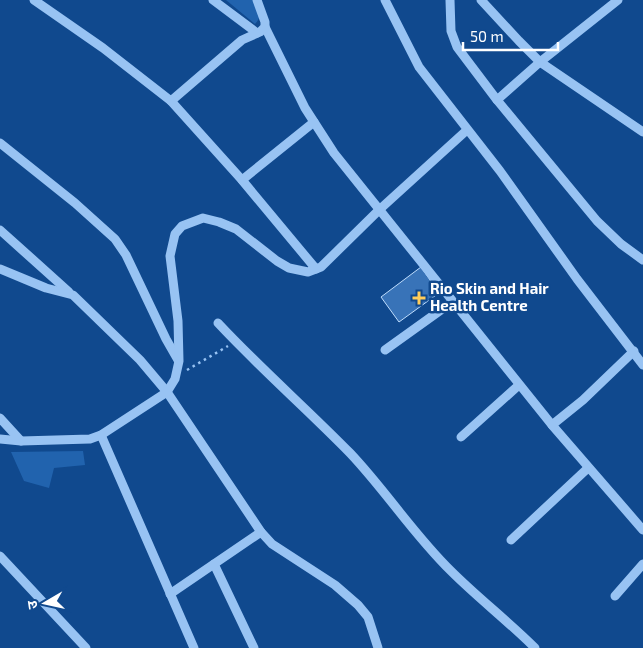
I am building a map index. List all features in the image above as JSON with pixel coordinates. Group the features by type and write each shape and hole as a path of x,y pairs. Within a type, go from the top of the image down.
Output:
{"street":[{"path":"34,0 103,48 171,102 242,180 316,269"},
{"path":"213,0 261,30 305,108 334,153 518,385 643,530"},
{"path":"171,102 242,40 261,30 265,22 257,0"},
{"path":"385,0 419,67 500,171 577,279 643,365"},
{"path":"450,0 451,31 456,47 497,100 597,221 621,244 643,260"},
{"path":"481,0 540,62 643,132"},
{"path":"497,100 607,4 618,0"},
{"path":"242,180 314,122"},
{"path":"0,439 83,440 100,435 167,392 175,379 178,366 178,321 170,256 175,234 182,226 203,218 219,222 236,230 276,261 289,268 305,272 316,269 467,130"},
{"path":"0,143 75,203 115,239 129,260 178,366"},
{"path":"0,230 140,360 167,392 261,532 272,544 335,585 358,605 368,617 378,648"},
{"path":"0,269 46,288 73,296"},
{"path":"386,350 452,302"},
{"path":"218,323 350,454 451,572 535,648"},
{"path":"552,425 583,400 634,351"},
{"path":"461,437 518,385"},
{"path":"0,418 21,440"},
{"path":"100,435 194,648"},
{"path":"511,540 588,468"},
{"path":"170,594 261,532"},
{"path":"0,556 86,648"},
{"path":"214,564 254,648"},
{"path":"615,596 643,564"}],"path":[{"path":"178,366 186,371 236,342"}],"shaded area":[{"path":"226,0 255,0 260,12 255,24"},
{"path":"83,451 85,465 54,468 49,488 24,481 11,452"}],"building":[{"path":"421,267 439,293 399,322 381,297"}],"place":[{"name":"Rio Skin and Hair Health Centre","path":"419,298"}]}
